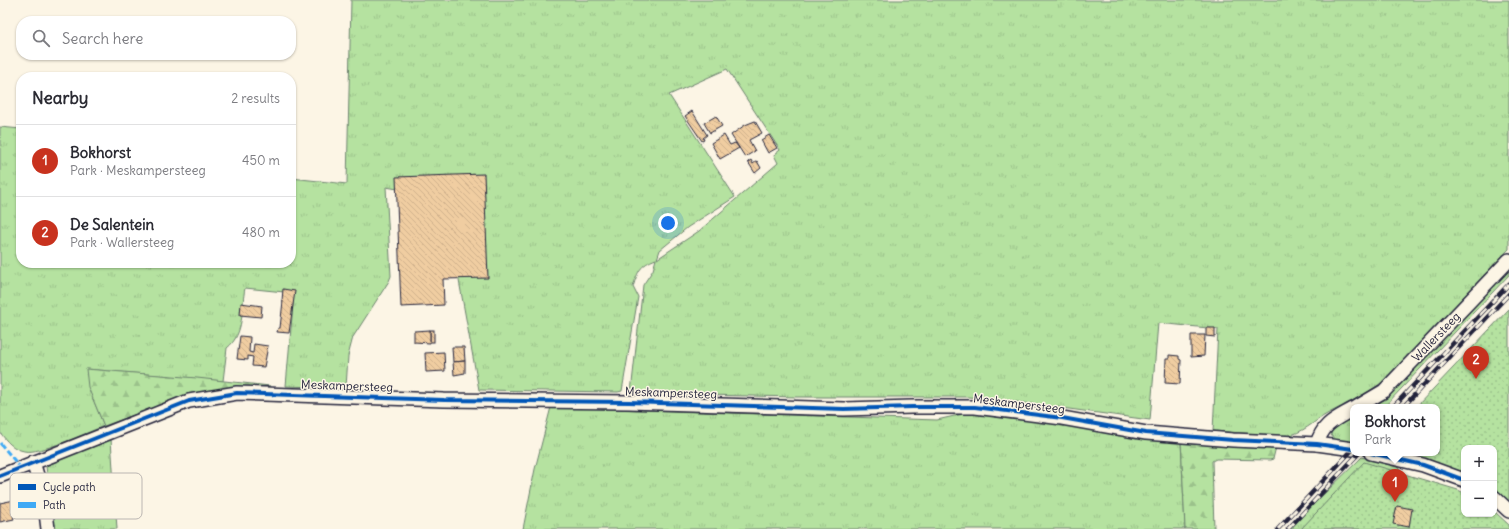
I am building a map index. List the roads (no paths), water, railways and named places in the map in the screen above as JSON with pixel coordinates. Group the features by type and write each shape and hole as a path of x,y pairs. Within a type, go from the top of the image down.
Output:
{"street":[{"name":"Wallersteeg","path":"1362,404 1384,390 1509,260"},
{"name":"Meskampersteeg","path":"0,476 189,401 237,394 444,400 629,402 844,409 975,407 1062,418 1146,433 1233,440 1317,444 1350,449"},
{"path":"1317,444 1321,431 1327,425 1350,411"},
{"path":"1384,456 1422,465 1461,479"},
{"path":"33,462 37,473"},
{"path":"1497,500 1509,511"},
{"path":"47,519 48,529"}],"railway":[{"path":"1396,404 1509,284"},
{"path":"1406,404 1509,294"},
{"path":"1278,529 1350,452"},
{"path":"1288,529 1356,456"}],"place":[{"name":"De Salentein","path":"1476,379"},
{"name":"Bokhorst","path":"1395,502"}]}
